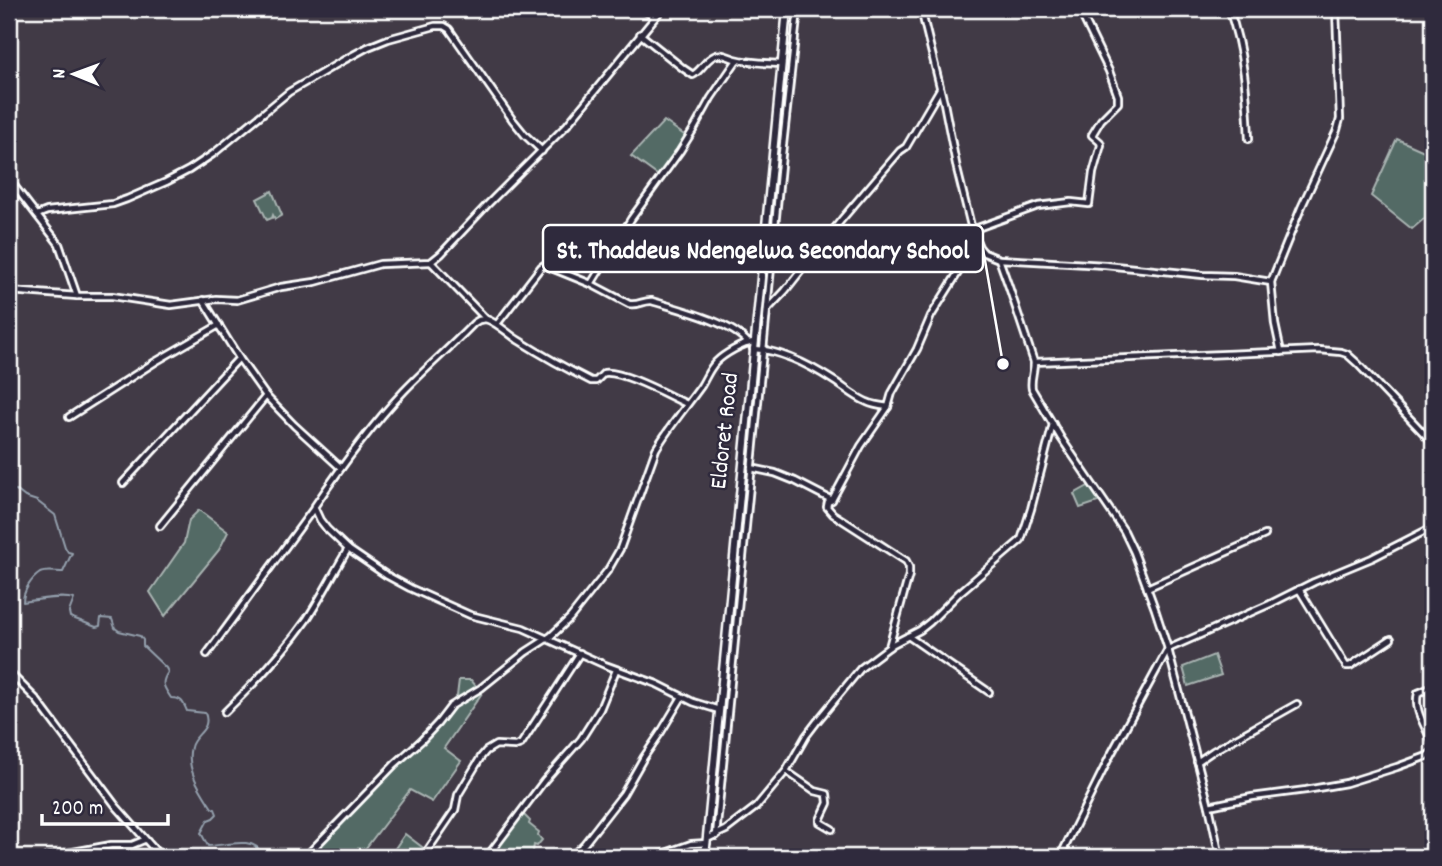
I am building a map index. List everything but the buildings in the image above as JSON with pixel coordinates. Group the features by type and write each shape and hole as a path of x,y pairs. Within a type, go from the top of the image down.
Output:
{"highway":[{"name":"Eldoret Road","path":"705,857 752,345 787,9"}],"street":[{"path":"642,9 655,18"},
{"path":"9,291 112,296 171,305 203,300 245,299 281,287 315,282 380,264 431,262 542,151 662,9"},
{"path":"716,835 798,9"},
{"path":"921,9 972,230 976,244 984,253 999,259 1093,264 1234,276 1271,282"},
{"path":"972,230 1038,206 1059,203 1089,204 1093,173 1101,145 1091,135 1118,103 1118,96 1110,71 1079,9"},
{"path":"1229,9 1236,26 1240,48 1249,139"},
{"path":"1281,352 1271,282 1339,124 1336,9"},
{"path":"37,215 47,211 113,204 166,182 213,154 289,92 368,47 435,26 449,29 512,119 542,151"},
{"path":"640,34 693,75 716,54 737,60 781,64"},
{"path":"592,284 631,219 685,143 737,60"},
{"path":"767,310 846,213 906,147 940,89"},
{"path":"9,179 63,251 77,296"},
{"path":"888,648 908,582 908,564 895,552 830,512 827,505 861,446 888,407 892,393 917,349 931,316 976,244"},
{"path":"999,259 1034,362 1032,389 1124,531 1134,552 1168,649 1220,857"},
{"path":"431,262 486,319 534,350 592,381 611,372 687,404"},
{"path":"497,324 544,265 592,284 629,304 648,300 710,321 740,334 752,345 813,369 863,401 888,407"},
{"path":"203,300 266,396 341,468"},
{"path":"207,654 367,433 402,393 474,323 486,319"},
{"path":"69,417 155,362 219,326"},
{"path":"308,854 438,723 451,706 481,688 547,639 570,618 615,559 656,449 715,363 752,345"},
{"path":"1034,362 1336,351 1347,354 1363,369 1433,443"},
{"path":"122,483 239,358"},
{"path":"160,526 266,396"},
{"path":"654,857 707,841 749,814 786,771 806,736 854,676 888,648 930,622 1021,540 1053,424"},
{"path":"751,468 775,473 832,500"},
{"path":"314,507 327,529 348,549 386,575 451,608 523,628 563,648 719,710"},
{"path":"1060,857 1109,758 1168,649 1372,558 1433,527"},
{"path":"1147,589 1265,535"},
{"path":"225,712 269,667 305,621 327,589 348,549"},
{"path":"1299,589 1346,666 1391,639"},
{"path":"908,636 989,692"},
{"path":"423,857 455,810 458,795 481,757 496,745 521,744 580,653"},
{"path":"487,857 544,781 581,738 600,709 616,670"},
{"path":"9,672 36,699 116,806 161,857"},
{"path":"1433,687 1418,693 1417,697 1419,716 1433,745"},
{"path":"570,857 623,794 643,757 682,697"},
{"path":"1197,762 1297,704"},
{"path":"1209,806 1346,783 1422,758 1433,751"},
{"path":"786,771 815,791 827,794 828,803 820,820 832,830"},
{"path":"46,857 111,845 132,845 144,840"}],"green space":[{"path":"664,121 690,139 664,180 631,156"},
{"path":"1397,139 1433,155 1433,211 1412,229 1371,196"},
{"path":"272,191 282,215 275,219 273,215 267,220 257,199"},
{"path":"1090,485 1101,501 1080,508 1074,494"},
{"path":"199,510 228,532 219,550 165,616 150,592 184,543 189,520"},
{"path":"1214,655 1221,675 1188,686 1183,667"},
{"path":"459,680 471,680 482,693 444,748 461,761 432,802 410,790 359,857 309,857 369,787 457,696"},
{"path":"523,814 530,821 529,824 539,832 542,840 537,846 534,845 532,857 489,857 517,820"},
{"path":"405,834 426,850 421,857 389,857"}],"waterway":[{"path":"9,490 16,490 37,501 55,515 65,547 72,553 63,572 40,573 26,590 23,602 74,599 70,617 96,627 100,626 101,618 112,619 119,631 140,636 143,646 166,668 168,672 164,685 171,698 182,701 187,711 205,713 207,719 191,747 190,755 195,779 217,814 208,820 201,833 208,846 246,843 258,848 261,854 259,857"}],"place":[{"name":"St. Thaddeus Ndengelwa Secondary School","path":"1003,364"}]}
